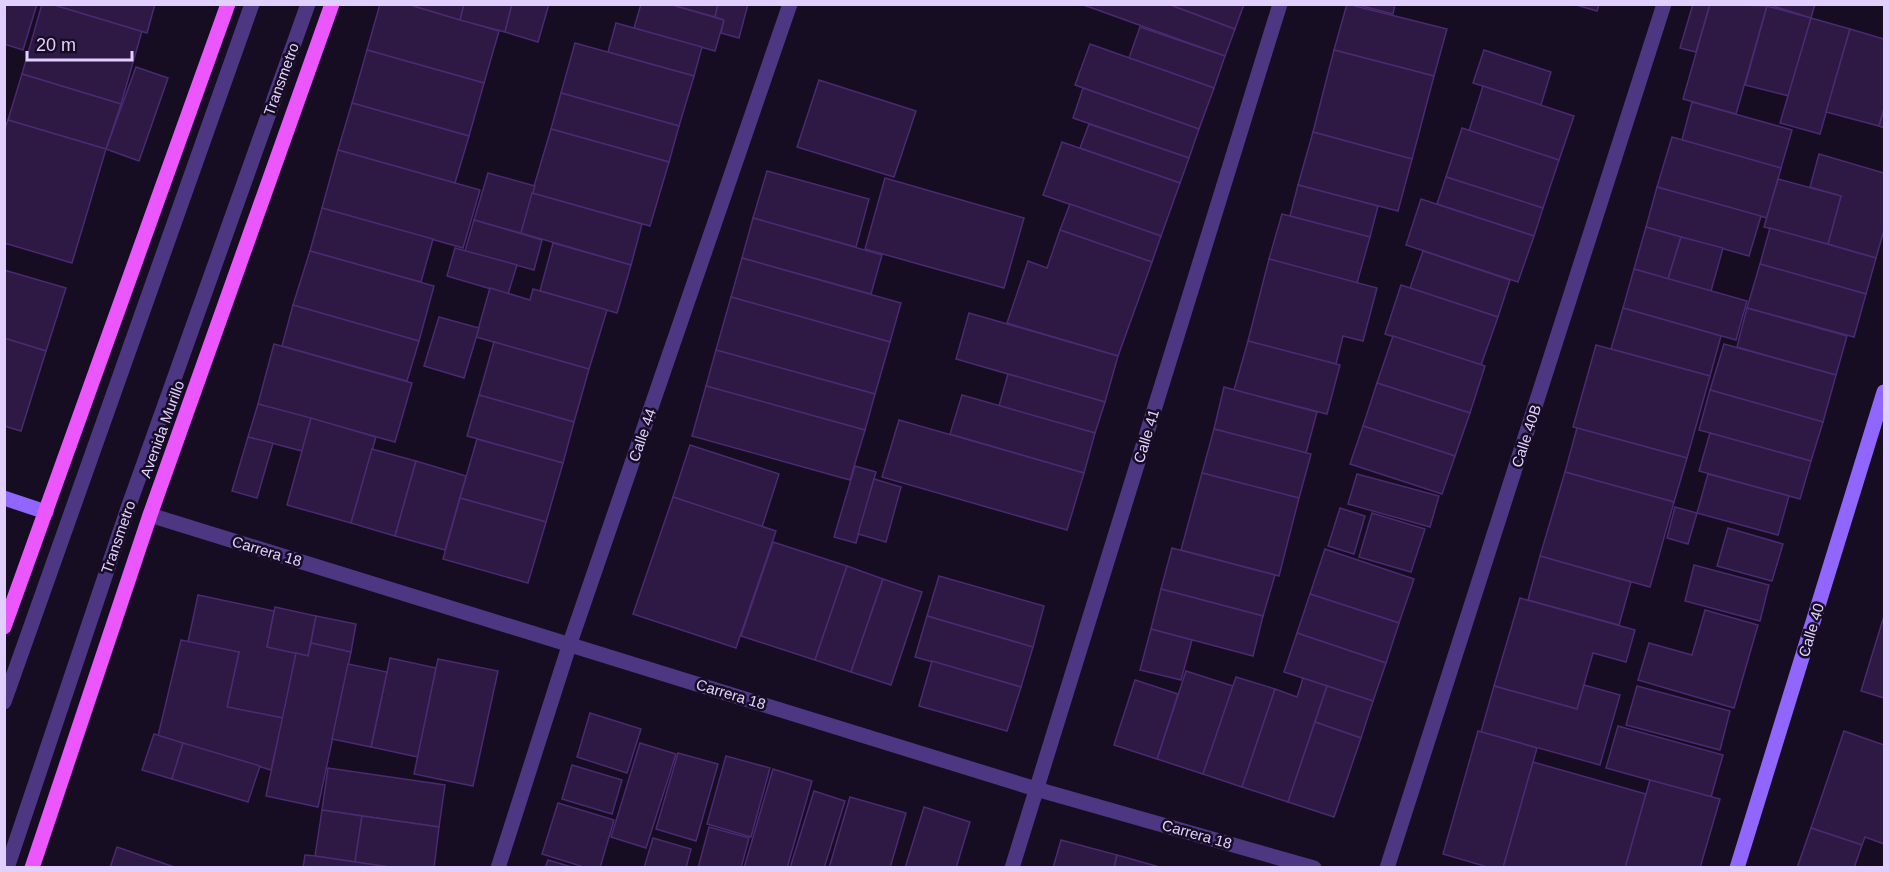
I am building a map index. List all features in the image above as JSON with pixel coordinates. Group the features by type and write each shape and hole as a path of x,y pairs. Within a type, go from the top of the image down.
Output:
{"main road":[{"path":"4,627 228,4"},
{"name":"Avenida Murillo","path":"32,867 150,515 332,4"}],"street":[{"path":"4,702 252,4"},
{"name":"Transmetro","path":"7,867 128,508 308,4"},
{"name":"Calle 44","path":"498,867 570,643 790,4"},
{"name":"Calle 41","path":"1012,867 1280,4"},
{"name":"Calle 40B","path":"1387,867 1664,4"},
{"name":"Calle 40","path":"1737,867 1884,392"},
{"path":"4,498 46,512"},
{"name":"Carrera 18","path":"150,515 570,643 1036,789 1314,867"}],"building":[{"path":"4,4 37,4 23,50 4,44"},
{"path":"42,4 51,4 142,31 121,104 22,74"},
{"path":"51,4 155,4 147,33"},
{"path":"380,4 407,4 499,31 484,83 367,50"},
{"path":"407,4 464,4 460,20"},
{"path":"464,4 512,4 505,32 460,20"},
{"path":"512,4 549,4 538,42 505,32"},
{"path":"641,4 669,4 724,20 715,51 634,28"},
{"path":"669,4 718,4 715,17"},
{"path":"718,4 748,4 739,38 721,33 724,20 715,17"},
{"path":"1081,4 1168,4 1235,29 1225,56"},
{"path":"1168,4 1244,4 1235,29"},
{"path":"1347,4 1447,29 1434,76 1334,50"},
{"path":"1354,4 1395,4 1393,14"},
{"path":"1573,4 1599,4 1597,11"},
{"path":"1693,4 1710,4 1696,52 1680,48"},
{"path":"1710,4 1767,6 1736,114 1683,99"},
{"path":"1767,4 1815,4 1811,18"},
{"path":"1767,6 1811,18 1789,96 1745,85"},
{"path":"1811,18 1850,29 1820,134 1780,123"},
{"path":"616,23 702,47 694,76 608,52"},
{"path":"1140,27 1225,56 1214,88 1129,58"},
{"path":"1850,29 1884,39 1884,109 1879,126 1826,112"},
{"path":"575,43 694,76 679,126 561,93"},
{"path":"1090,44 1214,88 1199,129 1075,85"},
{"path":"367,50 484,83 469,136 352,103"},
{"path":"1334,50 1434,76 1412,159 1313,132"},
{"path":"1484,50 1551,72 1541,105 1473,83"},
{"path":"136,67 168,78 139,161 106,149"},
{"path":"22,74 121,104 106,149 8,120"},
{"path":"819,80 916,111 894,177 797,147"},
{"path":"1483,86 1574,116 1559,160 1469,131"},
{"path":"1083,88 1199,129 1189,158 1073,118"},
{"path":"561,93 679,126 669,162 551,129"},
{"path":"1692,102 1792,130 1781,168 1682,140"},
{"path":"352,103 469,136 455,183 338,150"},
{"path":"1884,109 1884,128 1879,126"},
{"path":"8,120 106,149 72,263 4,243 4,131"},
{"path":"1089,124 1189,158 1180,183 1080,148"},
{"path":"1462,128 1559,160 1543,208 1446,177"},
{"path":"551,129 669,162 650,226 532,193"},
{"path":"1313,132 1412,159 1398,211 1298,185"},
{"path":"1672,137 1781,168 1767,218 1657,187"},
{"path":"1062,142 1180,183 1161,236 1043,195"},
{"path":"338,150 480,190 463,248 322,208"},
{"path":"1819,154 1884,173 1884,230 1876,258 1828,244 1841,196 1810,187"},
{"path":"767,171 869,199 856,247 753,218"},
{"path":"488,173 535,186 521,233 474,220"},
{"path":"1446,177 1543,208 1534,236 1437,204"},
{"path":"885,178 1024,218 1004,288 865,249"},
{"path":"1778,179 1841,196 1828,244 1764,227"},
{"path":"1298,185 1378,206 1370,237 1290,216"},
{"path":"1657,187 1761,216 1749,256 1646,227"},
{"path":"532,193 642,224 631,265 521,233"},
{"path":"1421,199 1534,236 1518,282 1406,245"},
{"path":"1070,204 1161,236 1152,262 1060,230"},
{"path":"322,208 433,239 421,282 310,251"},
{"path":"1282,214 1370,237 1357,283 1269,259"},
{"path":"753,218 882,255 871,294 742,258"},
{"path":"474,220 542,240 534,270 465,251"},
{"path":"1646,227 1681,237 1668,279 1634,269"},
{"path":"1770,228 1876,258 1866,294 1760,264"},
{"path":"1060,230 1152,262 1118,356 1007,323 1028,261 1047,268"},
{"path":"1681,237 1723,248 1711,291 1668,279"},
{"path":"553,243 631,265 617,313 540,291"},
{"path":"455,248 517,265 508,294 447,276"},
{"path":"310,251 434,286 419,341 293,305"},
{"path":"1423,251 1510,280 1498,317 1410,288"},
{"path":"742,258 901,303 890,342 731,297"},
{"path":"1269,259 1377,288 1363,341 1343,336 1336,364 1248,341"},
{"path":"1760,264 1866,294 1854,337 1747,308"},
{"path":"1634,269 1747,301 1736,340 1623,308"},
{"path":"4,270 66,288 46,351 4,338"},
{"path":"1401,285 1498,317 1481,365 1385,334"},
{"path":"490,288 530,300 533,289 607,310 589,369 476,337"},
{"path":"731,297 890,342 875,394 716,350"},
{"path":"293,305 419,341 407,381 282,346"},
{"path":"1623,308 1721,336 1710,376 1611,349"},
{"path":"1747,308 1847,336 1836,375 1737,347"},
{"path":"969,313 1118,356 1105,402 956,359"},
{"path":"439,317 479,328 464,378 424,366"},
{"path":"1393,336 1485,366 1470,413 1377,383"},
{"path":"4,338 46,351 21,431 4,426"},
{"path":"1248,341 1340,365 1327,414 1234,390"},
{"path":"494,342 589,369 574,422 479,395"},
{"path":"274,344 412,383 395,442 258,404"},
{"path":"1724,344 1836,375 1823,422 1710,390"},
{"path":"1596,345 1710,376 1687,458 1573,427"},
{"path":"716,350 875,394 865,430 706,386"},
{"path":"1008,374 1105,402 1095,433 999,406"},
{"path":"1377,383 1470,413 1455,456 1363,426"},
{"path":"706,386 865,430 850,480 692,436"},
{"path":"1224,387 1317,412 1306,453 1214,429"},
{"path":"1710,390 1823,422 1811,461 1699,430"},
{"path":"479,395 574,422 563,463 467,436"},
{"path":"962,395 1095,433 1084,473 950,434"},
{"path":"258,404 311,418 302,451 248,437"},
{"path":"311,418 376,437 351,523 287,505"},
{"path":"899,420 1084,473 1067,530 882,477"},
{"path":"1363,426 1455,456 1442,494 1350,464"},
{"path":"1577,428 1687,458 1674,502 1565,472"},
{"path":"1214,429 1311,454 1299,498 1202,473"},
{"path":"1710,433 1811,461 1800,499 1699,471"},
{"path":"248,437 273,443 257,498 232,491"},
{"path":"477,439 563,463 546,522 460,498"},
{"path":"690,445 779,474 762,527 673,497"},
{"path":"372,449 416,461 395,536 351,523"},
{"path":"416,461 466,476 445,550 395,536"},
{"path":"855,466 876,472 856,543 834,537"},
{"path":"1565,472 1674,502 1650,587 1540,556"},
{"path":"1202,473 1299,498 1279,576 1181,550"},
{"path":"1357,474 1439,496 1430,527 1348,504"},
{"path":"1708,474 1789,496 1778,535 1697,513"},
{"path":"874,479 901,487 886,542 858,534"},
{"path":"673,497 776,531 736,648 633,614"},
{"path":"460,498 546,522 528,583 443,559"},
{"path":"1675,507 1697,513 1688,544 1667,538"},
{"path":"1340,508 1365,516 1354,554 1328,546"},
{"path":"1372,513 1425,529 1411,572 1359,557"},
{"path":"1728,528 1783,544 1772,581 1717,566"},
{"path":"773,542 847,566 815,660 741,636"},
{"path":"1172,548 1275,575 1263,616 1161,589"},
{"path":"1325,549 1414,579 1399,623 1310,594"},
{"path":"1540,556 1631,582 1619,625 1528,600"},
{"path":"1694,565 1769,585 1760,621 1685,601"},
{"path":"847,566 883,579 851,672 815,660"},
{"path":"939,576 1044,606 1033,647 927,616"},
{"path":"883,579 922,592 891,685 851,672"},
{"path":"1161,589 1263,616 1253,656 1151,629"},
{"path":"1310,594 1399,623 1386,663 1297,633"},
{"path":"198,595 274,611 267,647 296,653 283,718 227,707 239,652 188,642"},
{"path":"1520,598 1635,630 1626,662 1593,653 1577,709 1494,686"},
{"path":"275,607 316,616 308,656 267,647"},
{"path":"1705,610 1758,625 1734,708 1638,680 1649,643 1692,655"},
{"path":"316,616 356,624 351,652 311,643"},
{"path":"927,616 1033,647 1021,687 915,657"},
{"path":"1884,616 1884,698 1861,691"},
{"path":"1151,629 1192,640 1181,680 1140,670"},
{"path":"1297,633 1386,663 1373,701 1284,672"},
{"path":"181,640 239,652 227,707 283,718 271,770 158,736"},
{"path":"311,643 351,652 318,807 266,796 296,653 308,656"},
{"path":"390,658 436,668 418,757 371,747"},
{"path":"438,659 498,671 473,786 414,774"},
{"path":"932,661 1021,687 1007,731 919,706"},
{"path":"348,664 387,672 371,747 332,739"},
{"path":"1186,671 1233,686 1203,774 1157,759"},
{"path":"1236,677 1275,689 1242,787 1203,774"},
{"path":"1303,678 1327,686 1288,802 1242,787 1275,689 1297,697"},
{"path":"1135,680 1178,694 1157,759 1114,745"},
{"path":"1584,685 1620,695 1600,765 1481,732 1494,686 1577,709"},
{"path":"1327,686 1373,701 1361,738 1315,722"},
{"path":"1637,686 1730,711 1720,750 1626,725"},
{"path":"590,713 641,729 627,773 577,757"},
{"path":"1315,722 1361,738 1334,817 1288,802"},
{"path":"1618,726 1723,755 1711,797 1606,768"},
{"path":"1478,731 1537,748 1503,868 1491,868 1443,854"},
{"path":"1844,731 1884,745 1884,844 1865,837 1862,845 1811,828"},
{"path":"154,734 183,743 172,779 142,770"},
{"path":"183,743 260,766 248,802 172,779"},
{"path":"640,743 676,754 646,848 611,837"},
{"path":"678,753 718,764 696,841 656,829"},
{"path":"726,756 770,768 751,837 707,824"},
{"path":"1533,762 1646,794 1625,868 1503,868"},
{"path":"572,765 622,780 612,814 562,799"},
{"path":"328,768 445,785 439,827 322,810"},
{"path":"773,769 812,781 787,868 744,868"},
{"path":"1650,780 1720,799 1700,868 1625,868"},
{"path":"814,791 845,801 824,868 790,868"},
{"path":"850,797 906,813 890,868 829,868"},
{"path":"558,803 614,820 600,868 587,868 542,854"},
{"path":"924,807 970,822 956,868 905,868"},
{"path":"322,810 362,816 355,862 315,856"},
{"path":"362,816 439,827 434,868 396,868 355,862"},
{"path":"709,827 749,838 741,868 698,868"},
{"path":"1811,828 1862,845 1854,868 1797,868"},
{"path":"653,838 691,849 686,868 644,868"},
{"path":"1061,840 1117,855 1114,868 1053,868"},
{"path":"117,847 177,868 110,868"},
{"path":"305,855 315,856 396,868 303,868"},
{"path":"1117,855 1163,868 1114,868"},
{"path":"548,860 575,868 545,868"}]}
